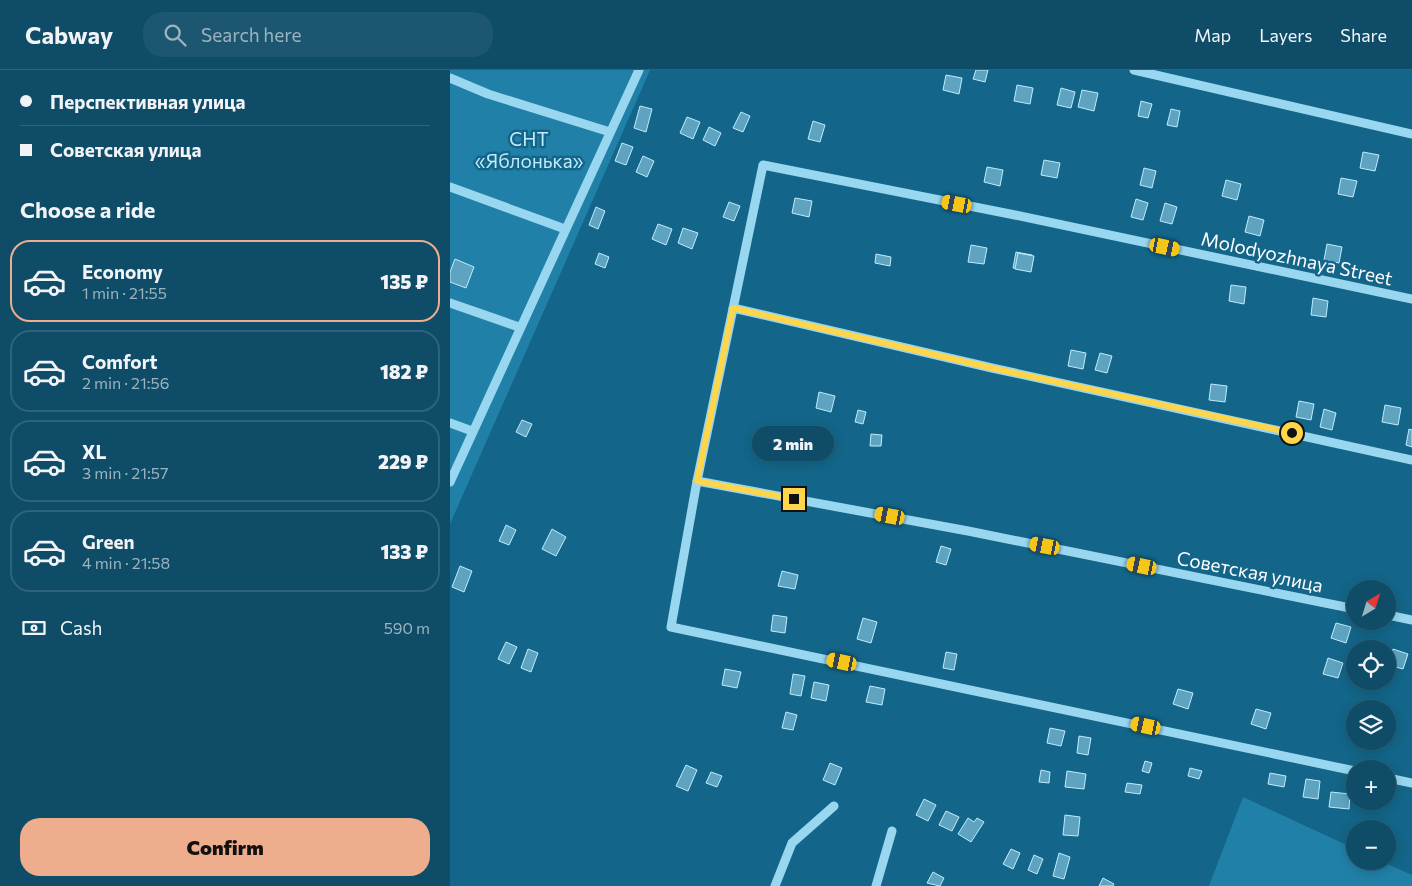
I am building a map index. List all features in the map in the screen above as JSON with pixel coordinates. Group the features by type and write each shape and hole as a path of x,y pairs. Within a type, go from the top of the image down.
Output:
{"street":[{"path":"450,482 519,327 639,70"},
{"path":"1134,70 1412,134"},
{"path":"450,78 488,94 610,132"},
{"name":"Molodyozhnaya Street","path":"733,308 763,165 1005,213 1412,299"},
{"path":"450,187 565,229"},
{"path":"450,303 519,327"},
{"path":"1346,768 671,627 697,481 733,308 992,368 1412,460"},
{"path":"450,423 472,431"},
{"name":"Советская улица","path":"697,481 968,531 1346,607"},
{"path":"1396,617 1412,620"},
{"path":"1396,780 1412,783"},
{"path":"775,886 792,843 834,806"},
{"path":"876,886 892,832"}],"green space":[{"name":"СНТ «Яблонька»","path":"450,70 650,70 450,524"},
{"path":"1243,797 1346,845 1346,870 1396,870 1396,868 1412,875 1412,886 1209,886"}],"building":[{"path":"976,70 988,70 985,82 973,79"},
{"path":"946,75 962,78 959,94 943,90"},
{"path":"1017,85 1033,88 1030,104 1014,101"},
{"path":"1061,88 1075,92 1071,108 1057,105"},
{"path":"1082,90 1098,93 1094,111 1078,107"},
{"path":"1141,101 1152,104 1148,118 1138,116"},
{"path":"640,106 652,109 646,132 634,128"},
{"path":"1171,109 1180,111 1177,127 1167,125"},
{"path":"741,112 750,116 743,132 733,128"},
{"path":"687,117 700,122 693,139 680,133"},
{"path":"813,121 825,125 820,142 808,139"},
{"path":"709,127 721,133 715,146 703,140"},
{"path":"622,143 633,147 626,165 615,161"},
{"path":"1363,152 1379,155 1375,171 1360,168"},
{"path":"643,156 654,161 647,177 636,172"},
{"path":"1044,160 1060,163 1057,178 1041,175"},
{"path":"987,167 1003,170 1000,186 984,182"},
{"path":"1144,168 1156,171 1152,188 1140,185"},
{"path":"1341,178 1357,181 1353,197 1338,194"},
{"path":"1226,180 1241,184 1237,200 1222,196"},
{"path":"795,198 812,201 809,217 792,213"},
{"path":"1136,199 1148,203 1143,220 1131,217"},
{"path":"729,202 740,206 734,221 723,217"},
{"path":"1165,203 1177,207 1172,224 1160,221"},
{"path":"596,207 605,211 598,229 589,225"},
{"path":"1249,216 1264,220 1260,236 1245,232"},
{"path":"658,224 672,229 666,245 652,239"},
{"path":"683,228 698,233 692,249 678,243"},
{"path":"1327,244 1342,247 1339,263 1324,260"},
{"path":"971,245 987,248 984,264 968,262"},
{"path":"1016,252 1032,255 1029,271 1013,268"},
{"path":"599,253 609,257 605,268 595,264"},
{"path":"1018,253 1034,256 1031,272 1015,269"},
{"path":"876,254 891,257 890,266 875,263"},
{"path":"455,259 474,267 466,288 450,282 450,272"},
{"path":"1231,285 1246,287 1244,304 1229,301"},
{"path":"1313,298 1328,301 1326,317 1311,315"},
{"path":"1071,350 1086,353 1083,369 1068,366"},
{"path":"1100,353 1112,356 1107,373 1095,370"},
{"path":"1211,384 1227,386 1225,402 1209,400"},
{"path":"819,392 835,396 831,412 816,408"},
{"path":"1299,401 1314,404 1311,420 1296,417"},
{"path":"1385,405 1401,408 1398,425 1382,422"},
{"path":"1324,409 1336,413 1332,430 1320,427"},
{"path":"858,410 866,412 863,424 855,422"},
{"path":"522,420 532,424 526,437 516,432"},
{"path":"1409,429 1412,430 1412,447 1406,445"},
{"path":"871,434 882,435 881,446 870,446"},
{"path":"506,525 516,530 509,545 499,541"},
{"path":"552,529 566,537 556,556 542,549"},
{"path":"941,546 951,549 946,565 936,562"},
{"path":"460,566 472,571 464,592 452,587"},
{"path":"782,571 798,575 795,589 778,586"},
{"path":"773,615 787,617 785,633 771,631"},
{"path":"863,618 877,622 871,643 857,639"},
{"path":"1336,623 1346,626 1346,630 1350,630 1346,643 1331,638"},
{"path":"506,642 517,647 509,664 498,659"},
{"path":"528,649 538,653 531,672 521,668"},
{"path":"1396,650 1408,654 1403,669 1396,667"},
{"path":"946,652 957,654 954,670 943,668"},
{"path":"1328,658 1343,663 1338,678 1323,674"},
{"path":"725,669 741,672 737,688 722,685"},
{"path":"793,674 805,676 801,696 790,694"},
{"path":"814,682 829,685 826,701 811,698"},
{"path":"870,686 885,689 882,705 866,702"},
{"path":"1178,689 1193,693 1188,709 1173,704"},
{"path":"1256,709 1271,713 1266,729 1251,724"},
{"path":"786,712 797,715 793,730 782,728"},
{"path":"1050,728 1065,731 1061,746 1047,743"},
{"path":"1079,736 1091,738 1088,755 1077,753"},
{"path":"1145,761 1152,763 1149,773 1142,771"},
{"path":"830,763 842,768 835,785 823,780"},
{"path":"686,765 697,770 688,791 676,786"},
{"path":"1190,768 1202,771 1199,779 1188,776"},
{"path":"1041,770 1050,772 1049,783 1039,782"},
{"path":"1067,771 1086,774 1084,789 1065,787"},
{"path":"711,772 722,776 717,787 706,783"},
{"path":"1270,773 1286,776 1284,787 1268,784"},
{"path":"1306,779 1320,781 1318,799 1303,797"},
{"path":"1127,783 1142,785 1140,794 1125,792"},
{"path":"1331,792 1346,794 1346,809 1329,807"},
{"path":"924,799 936,805 928,821 916,815"},
{"path":"946,811 959,817 952,831 939,825"},
{"path":"1065,815 1080,817 1078,836 1063,835"},
{"path":"968,818 974,822 977,818 984,822 971,842 958,834"},
{"path":"1011,849 1020,853 1013,869 1003,864"},
{"path":"1059,853 1070,857 1064,879 1053,876"},
{"path":"1034,855 1043,859 1037,874 1028,870"},
{"path":"933,872 944,878 940,886 927,883"},
{"path":"1103,878 1114,884 1113,886 1099,886"}],"route":[{"path":"794,499 697,481 733,308 992,368 1292,433"}]}
